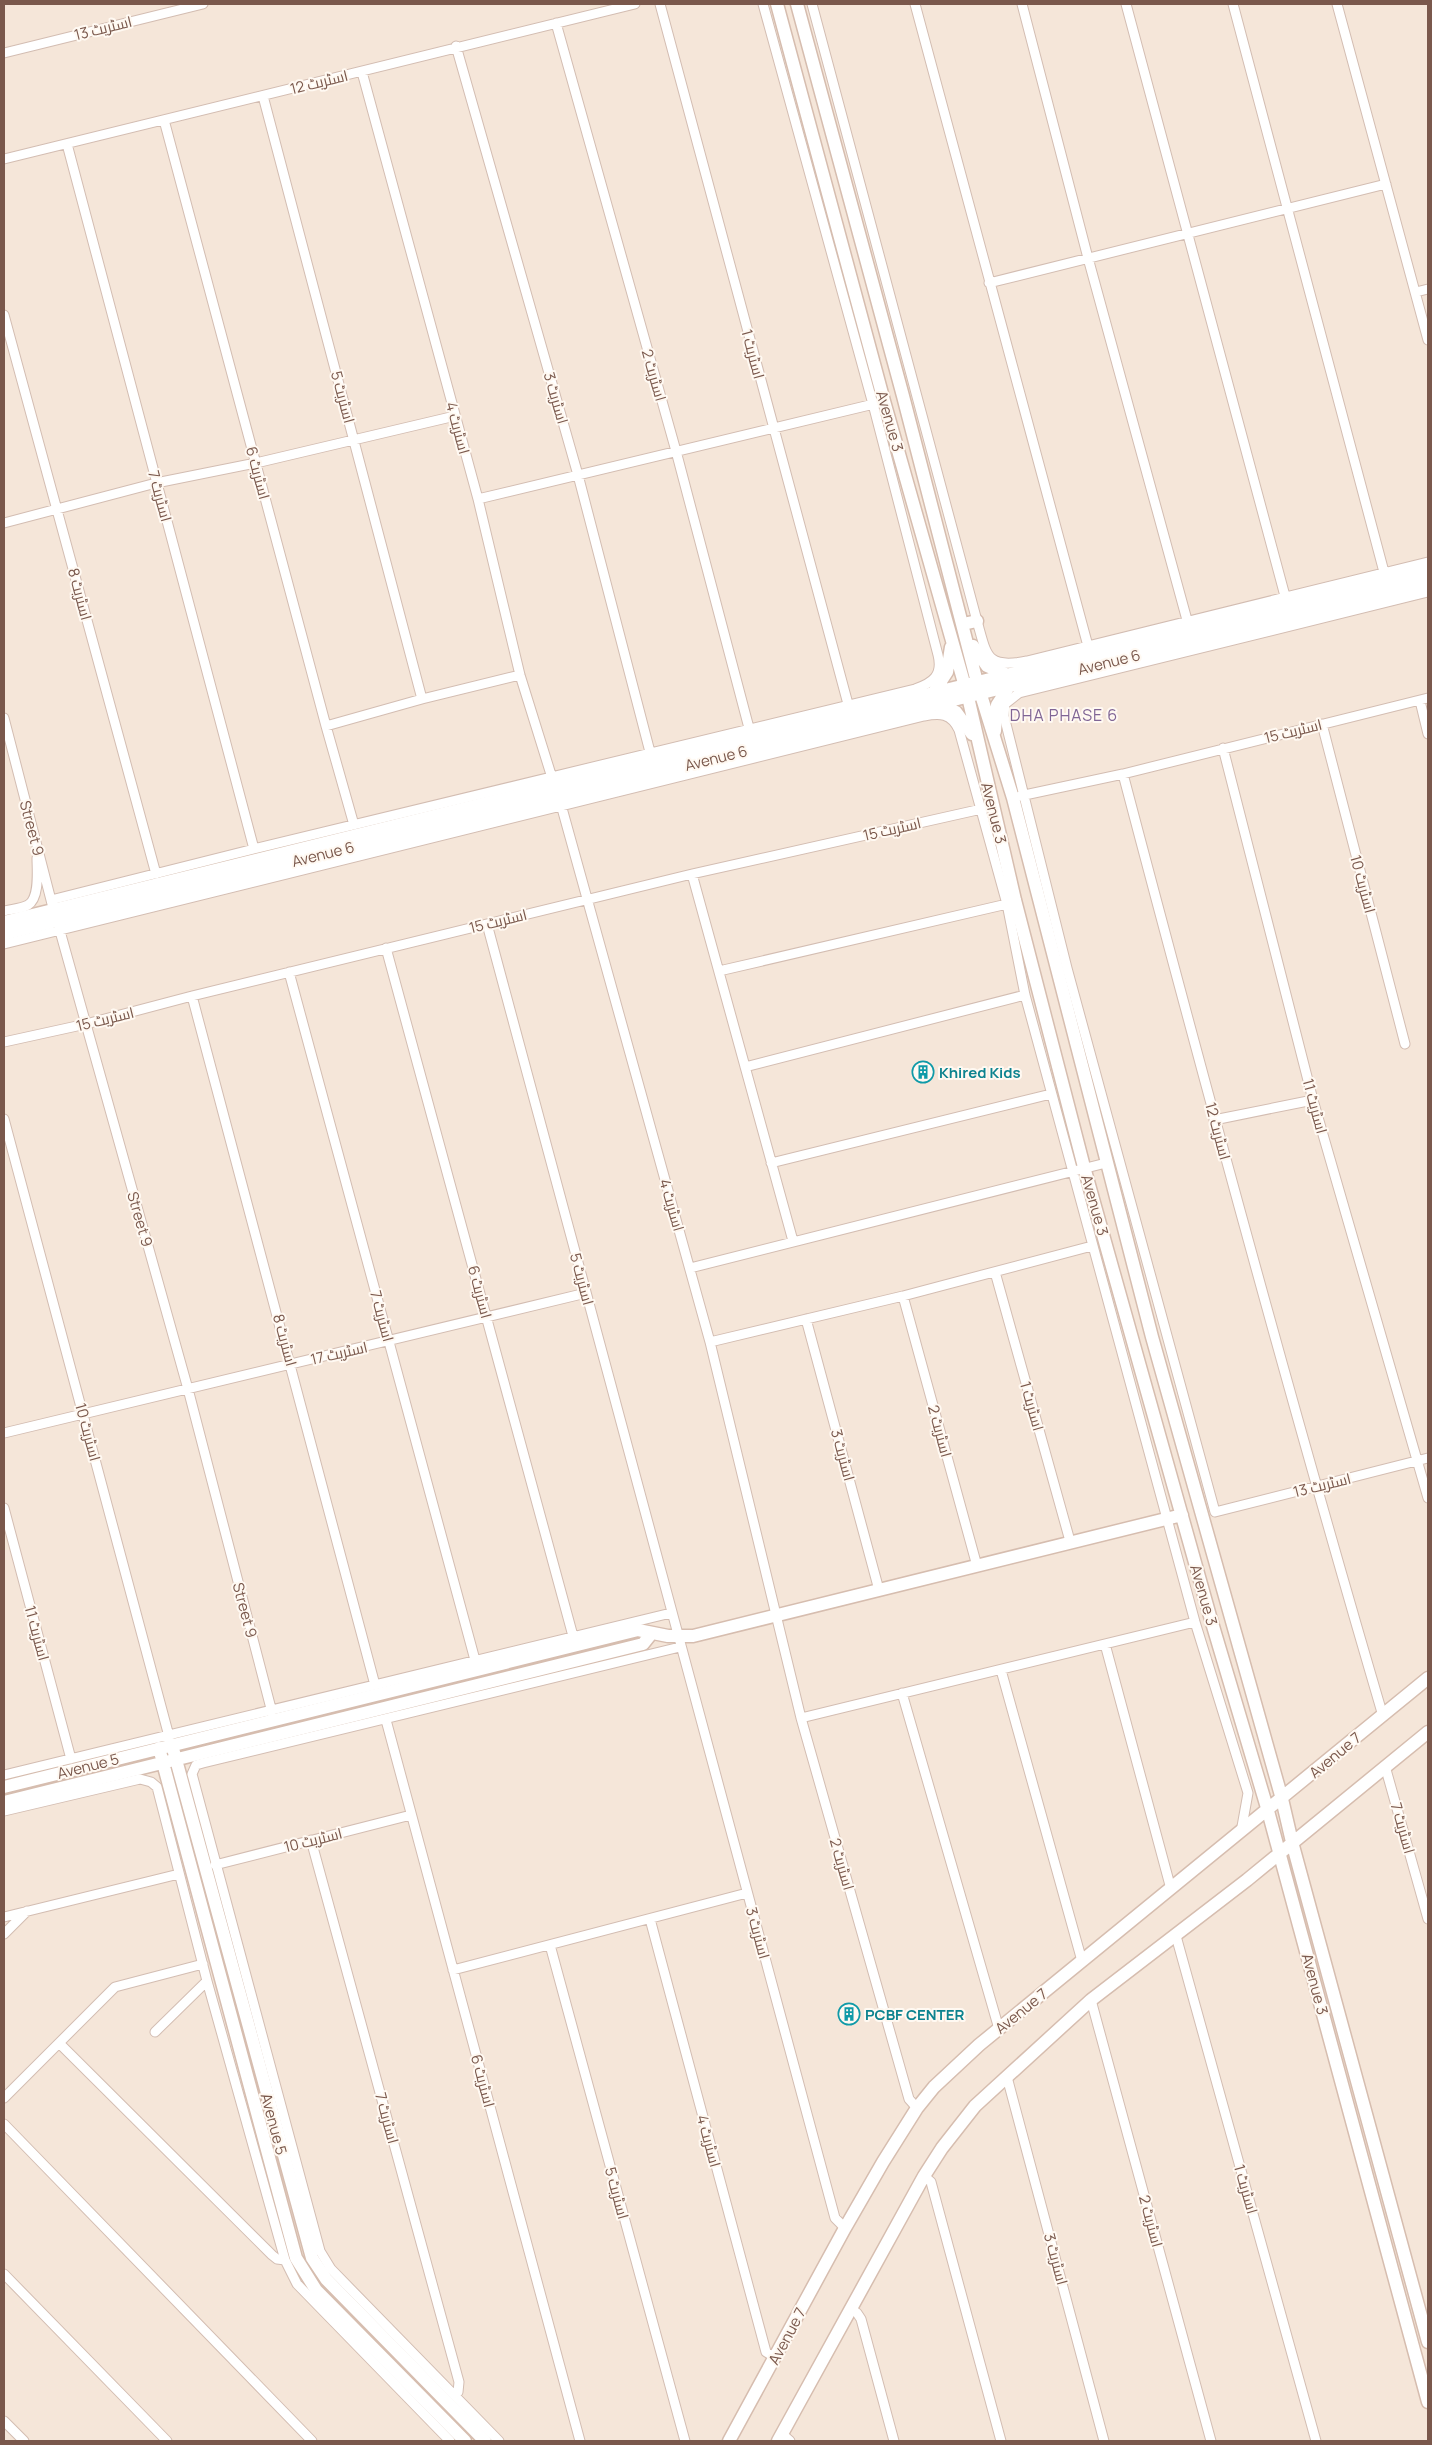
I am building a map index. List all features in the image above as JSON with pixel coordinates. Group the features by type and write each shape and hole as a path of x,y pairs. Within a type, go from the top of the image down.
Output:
{"main road":[{"name":"Avenue 3","path":"777,4 879,403 952,639 1019,797 1106,1163 1282,1799 1292,1842 1428,2342"},
{"name":"Avenue 3","path":"798,4 965,630 976,740 987,808 1078,1168 1268,1810 1428,2402"},
{"name":"Avenue 6","path":"1032,675 1428,571"},
{"name":"Avenue 6","path":"4,922 55,915 1009,680 1428,583"},
{"path":"977,621 965,630 987,666 1009,680 997,705 994,736"},
{"path":"952,639 948,672 936,698 956,712 976,740"},
{"name":"Avenue 6","path":"4,934 55,915"},
{"name":"Avenue 5","path":"4,1787 158,1748 170,1740 638,1630 651,1634 659,1633 678,1641 1070,1541 1182,1515"},
{"path":"170,1740 176,1760 202,1758 405,1709 644,1644 651,1634"},
{"name":"Avenue 7","path":"729,2441 776,2358 845,2228 917,2108 934,2087 998,2029 1428,1678"},
{"path":"783,2439 924,2176 965,2119 1007,2077 1091,2000 1176,1936 1428,1732"},
{"path":"158,1748 162,1763"},
{"name":"Avenue 5","path":"4,1802 176,1760 188,1785 312,2258 323,2276 485,2441"},
{"name":"Avenue 5","path":"162,1763 296,2258 316,2290 465,2441"}],"street":[{"name":"اسٹریٹ 13","path":"4,53 203,4"},
{"name":"اسٹریٹ 12","path":"4,159 362,72 456,46 635,4"},
{"name":"اسٹریٹ 1","path":"660,4 848,704"},
{"path":"763,4 879,403 940,664 938,674 919,703"},
{"path":"812,4 977,621 986,651 995,662 1032,675 1428,592"},
{"path":"915,4 1088,646"},
{"path":"1022,4 1088,258 1187,620"},
{"path":"1126,4 1186,234 1285,596"},
{"path":"1233,4 1384,572"},
{"path":"1337,4 1428,340"},
{"name":"اسٹریٹ 2","path":"556,23 676,451 749,728"},
{"name":"اسٹریٹ 3","path":"456,46 578,475 650,752"},
{"name":"اسٹریٹ 4","path":"362,72 478,499 520,675 556,791 710,1342 778,1615"},
{"name":"اسٹریٹ 5","path":"263,96 422,699"},
{"name":"اسٹریٹ 6","path":"164,120 354,825"},
{"name":"اسٹریٹ 7","path":"67,144 254,849"},
{"path":"989,283 1386,184"},
{"path":"1416,292 1428,289"},
{"name":"اسٹریٹ 8","path":"4,315 156,874"},
{"path":"478,499 879,403"},
{"path":"4,522 156,483 256,463 454,416"},
{"path":"1019,797 1004,720 1004,709 1005,704 1032,675 1088,646 1428,562"},
{"path":"326,726 422,699 520,675"},
{"path":"1424,699 1428,734"},
{"name":"اسٹریٹ 15","path":"1019,797 1123,774 1424,699"},
{"path":"4,944 55,915 156,874 354,825 556,791 650,752 848,704 919,703 947,715 956,724 987,808 1025,995 1051,1094 1078,1168 1092,1246 1195,1622 1248,1793 1240,1833"},
{"name":"Street 9","path":"4,718 55,915 188,1389 273,1715"},
{"name":"اسٹریٹ 10","path":"1322,724 1405,1044"},
{"name":"اسٹریٹ 11","path":"1223,748 1313,1100 1428,1498"},
{"name":"اسٹریٹ 12","path":"1123,774 1214,1120 1316,1487 1383,1716"},
{"name":"اسٹریٹ 13","path":"1019,797 1215,1512 1428,1458"},
{"name":"اسٹریٹ 15","path":"4,1042 86,1024 586,899 987,808"},
{"path":"4,911 27,905 33,901 38,849"},
{"path":"692,874 793,1241"},
{"path":"718,971 1007,904"},
{"name":"اسٹریٹ 5","path":"487,924 678,1641"},
{"name":"اسٹریٹ 6","path":"386,948 573,1636"},
{"name":"اسٹریٹ 7","path":"289,972 476,1660"},
{"path":"745,1067 1025,995"},
{"name":"اسٹریٹ 8","path":"192,996 375,1684"},
{"path":"771,1163 1051,1094"},
{"path":"1214,1120 1313,1100"},
{"name":"اسٹریٹ 10","path":"4,1120 170,1740"},
{"path":"690,1268 1078,1168 1106,1163"},
{"path":"710,1342 903,1296 1092,1246"},
{"name":"اسٹریٹ 1","path":"995,1272 1070,1541"},
{"name":"اسٹریٹ 17","path":"4,1433 586,1293"},
{"name":"اسٹریٹ 2","path":"903,1296 977,1566"},
{"name":"اسٹریٹ 3","path":"806,1320 879,1590"},
{"name":"اسٹریٹ 11","path":"4,1508 71,1759"},
{"path":"273,1715 375,1684 671,1613"},
{"name":"اسٹریٹ 2","path":"778,1615 801,1718 908,2099 917,2108"},
{"path":"801,1718 1195,1622"},
{"path":"499,2441 331,2269 320,2251 215,1865 188,1785 193,1769 202,1758 386,1720 405,1709 678,1641"},
{"name":"اسٹریٹ 3","path":"678,1641 835,2218 845,2228"},
{"path":"1105,1644 1171,1889"},
{"path":"1001,1670 1082,1961"},
{"path":"902,1694 998,2029"},
{"name":"اسٹریٹ 6","path":"386,1720 580,2441"},
{"path":"4,1775 71,1759 170,1740"},
{"path":"1240,1768 1254,1764"},
{"name":"اسٹریٹ 7","path":"1386,1766 1428,1919"},
{"path":"4,1811 140,1779 151,1782 159,1793 207,1981 285,2260 297,2284 450,2441"},
{"name":"اسٹریٹ 10","path":"215,1865 411,1815"},
{"name":"اسٹریٹ 7","path":"311,1840 459,2382 458,2392 455,2395"},
{"path":"4,1916 179,1874"},
{"path":"453,1970 747,1892"},
{"path":"4,1934 28,1910"},
{"name":"اسٹریٹ 4","path":"650,1919 766,2352 776,2358"},
{"name":"اسٹریٹ 1","path":"1176,1936 1316,2441"},
{"name":"اسٹریٹ 5","path":"550,1945 685,2441"},
{"path":"4,2098 115,1986 203,1964"},
{"path":"155,2032 207,1981"},
{"name":"اسٹریٹ 2","path":"1091,2000 1211,2441"},
{"path":"59,2042 272,2255 277,2259 285,2260"},
{"name":"اسٹریٹ 3","path":"1007,2077 1104,2441"},
{"path":"4,2124 312,2441"},
{"path":"924,2176 931,2182 1001,2441"},
{"path":"4,2274 167,2441"},
{"path":"851,2309 861,2319 894,2441"},
{"path":"4,2421 24,2441"}],"shaded area":[{"path":"4,4 1428,4 1428,2441 4,2441"}],"place":[{"name":"Khired Kids","path":"923,1072"},
{"name":"PCBF CENTER","path":"849,2014"}],"district":[{"name":"DHA PHASE 6","path":"1064,715"}]}
